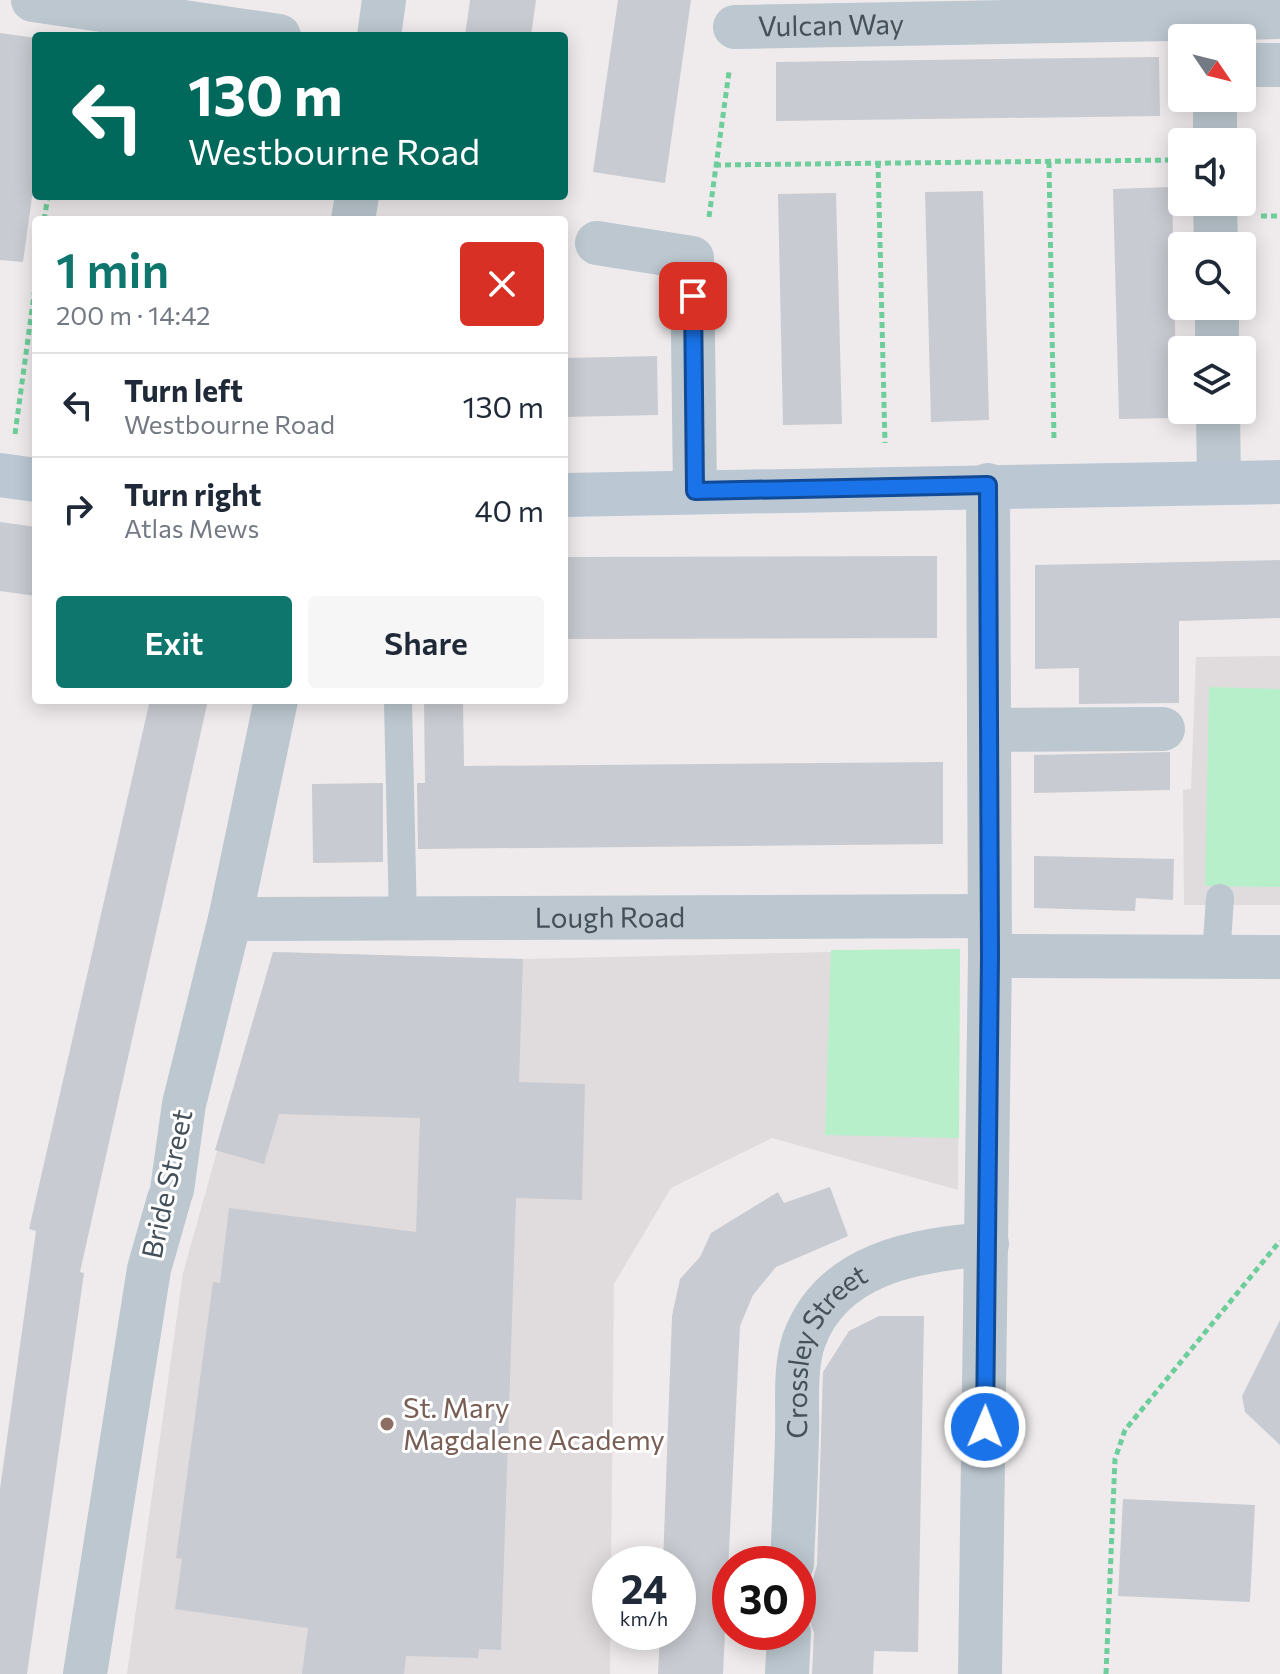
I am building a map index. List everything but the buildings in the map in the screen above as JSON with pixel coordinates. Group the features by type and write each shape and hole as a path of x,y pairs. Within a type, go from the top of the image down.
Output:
{"street":[{"path":"33,0 252,32"},
{"path":"380,32 384,0"},
{"name":"Vulcan Way","path":"1238,24 1280,17"},
{"name":"Vulcan Way","path":"735,27 1168,28"},
{"path":"1256,65 1280,65"},
{"path":"597,243 692,258 695,491"},
{"path":"1218,424 1219,483"},
{"path":"568,495 1280,482"},
{"path":"980,1674 990,936 988,485"},
{"name":"Bride Street","path":"85,1674 149,1269 157,1253 170,1195 184,1104 230,919 275,704"},
{"path":"989,730 1163,729"},
{"name":"Lough Road","path":"230,919 403,918 990,936 1216,957 1280,957"},
{"name":"Crossley Street","path":"793,1546 798,1377 804,1341 819,1310 842,1286 870,1267 905,1255 987,1244"},
{"path":"787,1674 788,1650"}],"lane":[{"path":"398,704 403,918"},
{"path":"1216,957 1220,898"}],"path":[{"path":"692,258 703,259 735,27"},
{"path":"715,165 1168,160"},
{"path":"878,162 887,488"},
{"path":"1049,162 1055,485"},
{"path":"15,477 32,318"},
{"path":"1106,1674 1115,1459 1125,1430 1280,1241"}],"shaded area":[{"path":"1280,656 1280,905 1184,905 1183,790 1191,789 1196,657"},
{"name":"St. Mary Magdalene Academy","path":"960,949 958,1190 772,1138 671,1188 614,1284 611,1546 592,1546 592,1650 610,1650 610,1674 127,1674 183,1273 273,952 523,959"}],"green space":[{"path":"1209,687 1280,689 1280,887 1205,886"},
{"path":"960,949 959,1138 825,1135 831,950"}],"place":[{"name":"St. Mary Magdalene Academy","path":"387,1424"}],"route":[{"path":"693,296 695,491 988,485 990,956 985,1427"}]}
